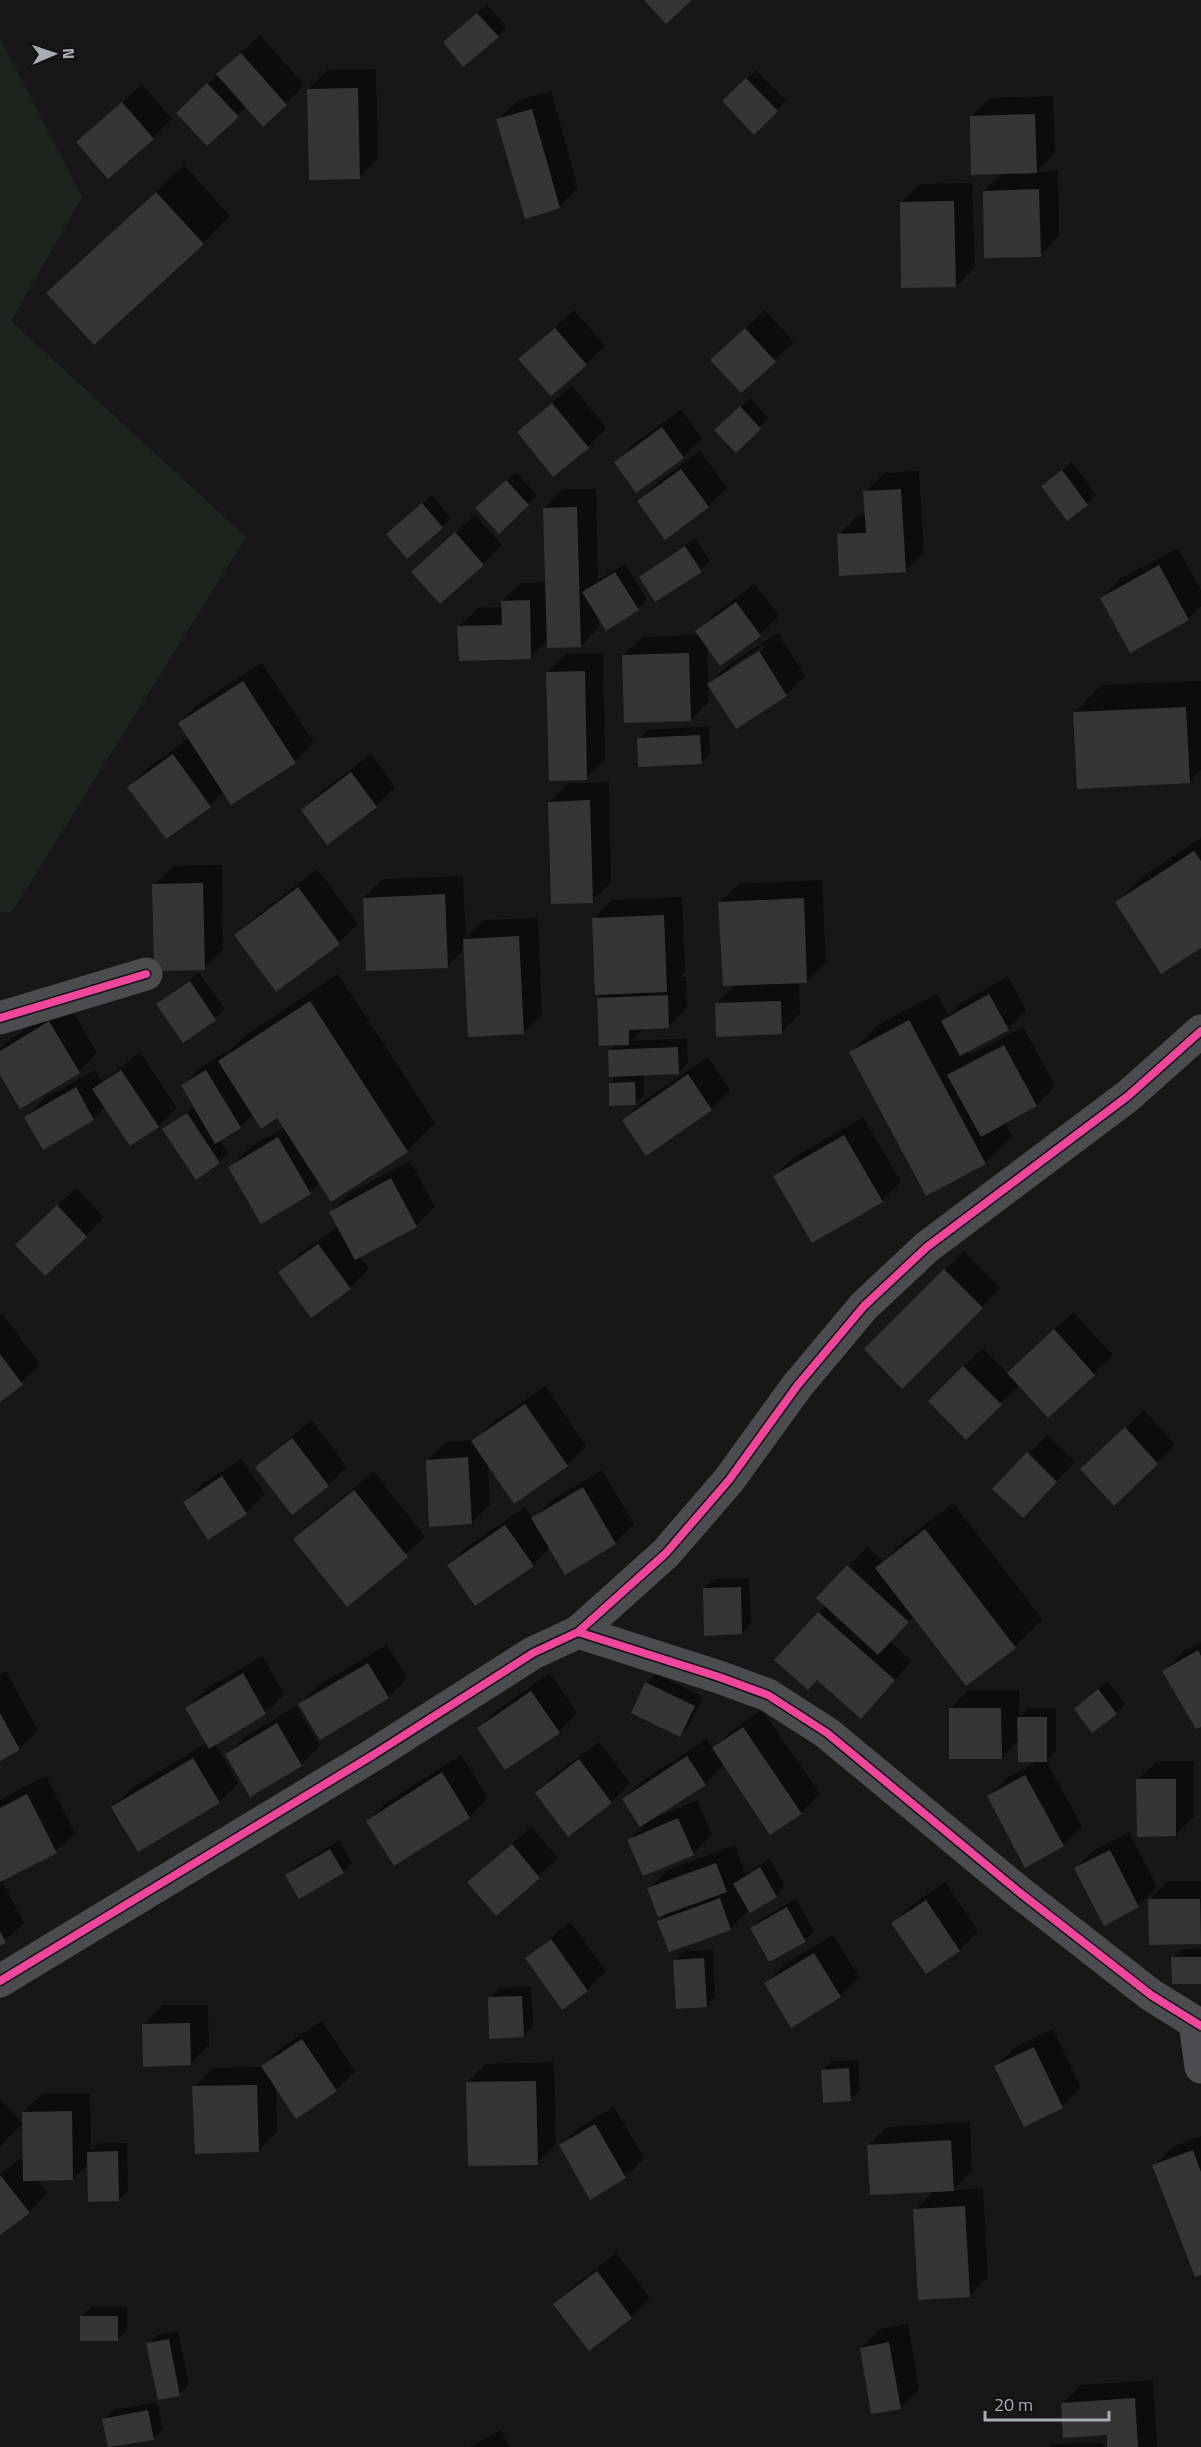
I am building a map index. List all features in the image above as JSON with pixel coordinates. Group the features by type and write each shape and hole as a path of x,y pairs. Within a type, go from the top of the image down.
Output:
{"street":[{"path":"0,1018 146,974"},
{"path":"0,1981 373,1755 533,1653 578,1632 666,1553 729,1480 797,1386 864,1306 927,1247 1128,1096 1201,1030"},
{"path":"578,1632 768,1695 827,1733 1019,1892 1151,1995 1198,2024 1201,2067"}],"shaded area":[{"path":"0,38 82,197 11,321 246,537 12,912 0,912"}],"building":[{"path":"644,0 692,0 666,24"},
{"path":"477,13 499,37 463,67 443,42"},
{"path":"241,53 287,105 263,127 216,74"},
{"path":"746,78 778,111 754,135 722,101"},
{"path":"207,83 239,117 207,146 176,113"},
{"path":"358,88 360,179 309,180 307,89"},
{"path":"122,102 154,139 108,179 76,142"},
{"path":"532,109 560,208 525,219 496,119"},
{"path":"1035,114 1037,173 971,175 970,116"},
{"path":"1039,189 1041,257 984,258 983,191"},
{"path":"156,192 204,244 94,345 46,293"},
{"path":"954,201 956,287 901,288 900,202"},
{"path":"555,328 587,365 551,396 518,359"},
{"path":"745,328 776,362 741,393 710,360"},
{"path":"552,403 589,448 553,477 517,432"},
{"path":"740,406 761,429 736,453 714,430"},
{"path":"662,427 684,458 636,493 614,462"},
{"path":"681,469 709,507 665,540 637,501"},
{"path":"1062,470 1088,505 1067,521 1041,486"},
{"path":"506,480 529,505 499,534 475,508"},
{"path":"901,489 906,572 839,576 837,534 866,533 863,491"},
{"path":"422,503 443,528 407,559 386,534"},
{"path":"577,507 581,647 547,648 543,508"},
{"path":"455,532 484,565 440,604 411,572"},
{"path":"685,546 702,572 655,602 639,577"},
{"path":"1159,565 1189,620 1130,653 1100,598"},
{"path":"615,572 639,610 606,631 582,592"},
{"path":"530,600 531,659 459,661 457,626 502,625 501,601"},
{"path":"736,602 761,636 720,666 695,631"},
{"path":"759,651 787,696 736,729 707,684"},
{"path":"689,653 691,721 624,723 622,655"},
{"path":"585,671 587,780 549,781 546,672"},
{"path":"243,681 296,763 231,805 178,723"},
{"path":"1186,707 1190,783 1077,789 1073,712"},
{"path":"700,735 702,764 638,767 637,738"},
{"path":"173,754 211,807 166,839 127,787"},
{"path":"351,772 377,807 327,845 301,810"},
{"path":"590,800 593,903 551,904 548,802"},
{"path":"1194,851 1201,861 1201,948 1161,974 1115,902"},
{"path":"203,883 205,970 154,971 152,884"},
{"path":"298,887 340,944 276,992 234,935"},
{"path":"445,894 448,968 366,971 363,898"},
{"path":"804,898 807,983 723,986 718,902"},
{"path":"664,915 667,992 595,995 592,918"},
{"path":"519,936 524,1034 468,1037 463,939"},
{"path":"190,981 216,1020 183,1043 156,1004"},
{"path":"989,994 1009,1030 960,1056 941,1021"},
{"path":"668,995 669,1028 629,1030 629,1045 599,1046 597,998"},
{"path":"310,1001 408,1152 331,1202 277,1118 261,1129 218,1061"},
{"path":"781,1001 782,1034 716,1037 715,1003"},
{"path":"909,1020 986,1164 926,1196 849,1052"},
{"path":"49,1021 80,1073 20,1109 0,1075 0,1051"},
{"path":"1004,1045 1037,1106 981,1137 947,1075"},
{"path":"678,1047 679,1074 609,1077 608,1050"},
{"path":"121,1070 159,1127 130,1146 92,1089"},
{"path":"206,1070 241,1128 215,1144 181,1085"},
{"path":"688,1074 712,1110 646,1156 622,1120"},
{"path":"635,1082 636,1105 609,1106 609,1083"},
{"path":"76,1087 94,1120 43,1150 24,1117"},
{"path":"187,1113 220,1163 196,1180 162,1129"},
{"path":"844,1135 883,1202 812,1243 773,1176"},
{"path":"278,1137 311,1194 261,1224 228,1167"},
{"path":"391,1178 417,1227 355,1260 329,1212"},
{"path":"57,1205 87,1237 45,1276 15,1245"},
{"path":"318,1244 351,1289 311,1318 278,1272"},
{"path":"944,1269 983,1308 902,1389 864,1349"},
{"path":"1054,1329 1095,1375 1048,1418 1007,1373"},
{"path":"0,1354 23,1385 0,1402"},
{"path":"963,1366 1002,1405 966,1440 928,1401"},
{"path":"525,1404 568,1466 514,1504 471,1441"},
{"path":"1125,1427 1158,1464 1114,1506 1080,1469"},
{"path":"292,1438 329,1486 292,1515 255,1467"},
{"path":"1027,1452 1057,1482 1023,1518 992,1489"},
{"path":"468,1457 472,1524 429,1527 426,1460"},
{"path":"222,1476 247,1514 208,1540 183,1502"},
{"path":"583,1487 616,1544 565,1575 531,1518"},
{"path":"354,1490 408,1557 347,1607 293,1539"},
{"path":"505,1525 534,1566 475,1606 447,1565"},
{"path":"925,1529 1016,1648 966,1686 875,1568"},
{"path":"847,1565 909,1622 878,1655 816,1598"},
{"path":"741,1587 742,1634 704,1636 703,1588"},
{"path":"818,1612 895,1680 861,1719 817,1680 808,1690 774,1660"},
{"path":"1198,1650 1201,1656 1201,1727 1196,1729 1162,1671"},
{"path":"368,1663 389,1698 320,1740 298,1704"},
{"path":"243,1673 266,1714 209,1749 185,1708"},
{"path":"645,1682 695,1706 680,1737 631,1713"},
{"path":"1098,1689 1117,1714 1092,1733 1074,1709"},
{"path":"531,1691 560,1733 505,1770 477,1728"},
{"path":"949,1708 1001,1708 1002,1759 949,1759"},
{"path":"0,1713 20,1750 0,1761"},
{"path":"1017,1717 1047,1717 1047,1762 1018,1762"},
{"path":"277,1723 302,1766 250,1797 225,1754"},
{"path":"743,1727 802,1814 770,1835 712,1748"},
{"path":"687,1756 706,1785 640,1827 622,1799"},
{"path":"193,1758 220,1803 138,1852 111,1807"},
{"path":"579,1759 612,1803 568,1837 535,1793"},
{"path":"442,1772 470,1818 394,1866 366,1821"},
{"path":"1025,1775 1064,1846 1025,1868 987,1796"},
{"path":"1136,1779 1176,1779 1176,1836 1137,1837"},
{"path":"27,1794 57,1853 0,1882 0,1808"},
{"path":"678,1818 694,1855 643,1876 627,1840"},
{"path":"512,1844 540,1878 496,1916 467,1882"},
{"path":"330,1849 344,1873 299,1899 285,1875"},
{"path":"1110,1850 1139,1907 1104,1926 1074,1868"},
{"path":"716,1863 727,1892 658,1917 647,1888"},
{"path":"760,1867 777,1897 750,1913 733,1884"},
{"path":"720,1898 731,1930 669,1952 657,1921"},
{"path":"1148,1899 1200,1899 1201,1944 1149,1945"},
{"path":"926,1900 960,1951 926,1974 891,1923"},
{"path":"787,1907 806,1942 769,1962 750,1928"},
{"path":"0,1931 6,1943 0,1946"},
{"path":"551,1939 588,1991 562,2010 525,1958"},
{"path":"814,1953 841,1997 791,2028 764,1983"},
{"path":"1171,1957 1201,1957 1201,1984 1172,1984"},
{"path":"704,1958 707,2007 676,2009 673,1960"},
{"path":"522,1996 524,2037 489,2039 488,1997"},
{"path":"190,2023 191,2065 143,2067 142,2024"},
{"path":"302,2039 337,2091 296,2119 261,2066"},
{"path":"1034,2047 1063,2108 1024,2127 994,2066"},
{"path":"849,2068 851,2101 823,2103 821,2070"},
{"path":"536,2081 538,2165 468,2166 466,2082"},
{"path":"257,2085 259,2152 195,2154 192,2086"},
{"path":"72,2111 73,2180 23,2181 22,2112"},
{"path":"595,2124 626,2178 590,2200 559,2145"},
{"path":"951,2140 954,2191 870,2195 867,2145"},
{"path":"1193,2150 1201,2172 1201,2275 1195,2277 1152,2165"},
{"path":"118,2151 119,2201 88,2202 87,2152"},
{"path":"0,2177 30,2213 0,2235"},
{"path":"965,2206 970,2297 918,2300 913,2209"},
{"path":"597,2271 632,2318 589,2351 553,2304"},
{"path":"80,2316 118,2316 118,2341 80,2341"},
{"path":"169,2339 180,2396 158,2400 146,2343"},
{"path":"889,2342 901,2409 871,2414 860,2348"},
{"path":"1135,2398 1138,2447 1107,2447 1107,2435 1063,2438 1061,2403"},
{"path":"148,2410 154,2440 108,2447 102,2419"}],"cycle path":[{"path":"0,1018 146,974"},
{"path":"0,1981 373,1755 533,1653 578,1632 666,1553 729,1480 797,1386 864,1306 927,1247 1128,1096 1201,1031"},
{"path":"578,1632 768,1695 827,1733 1019,1892 1151,1995 1201,2026"}]}
